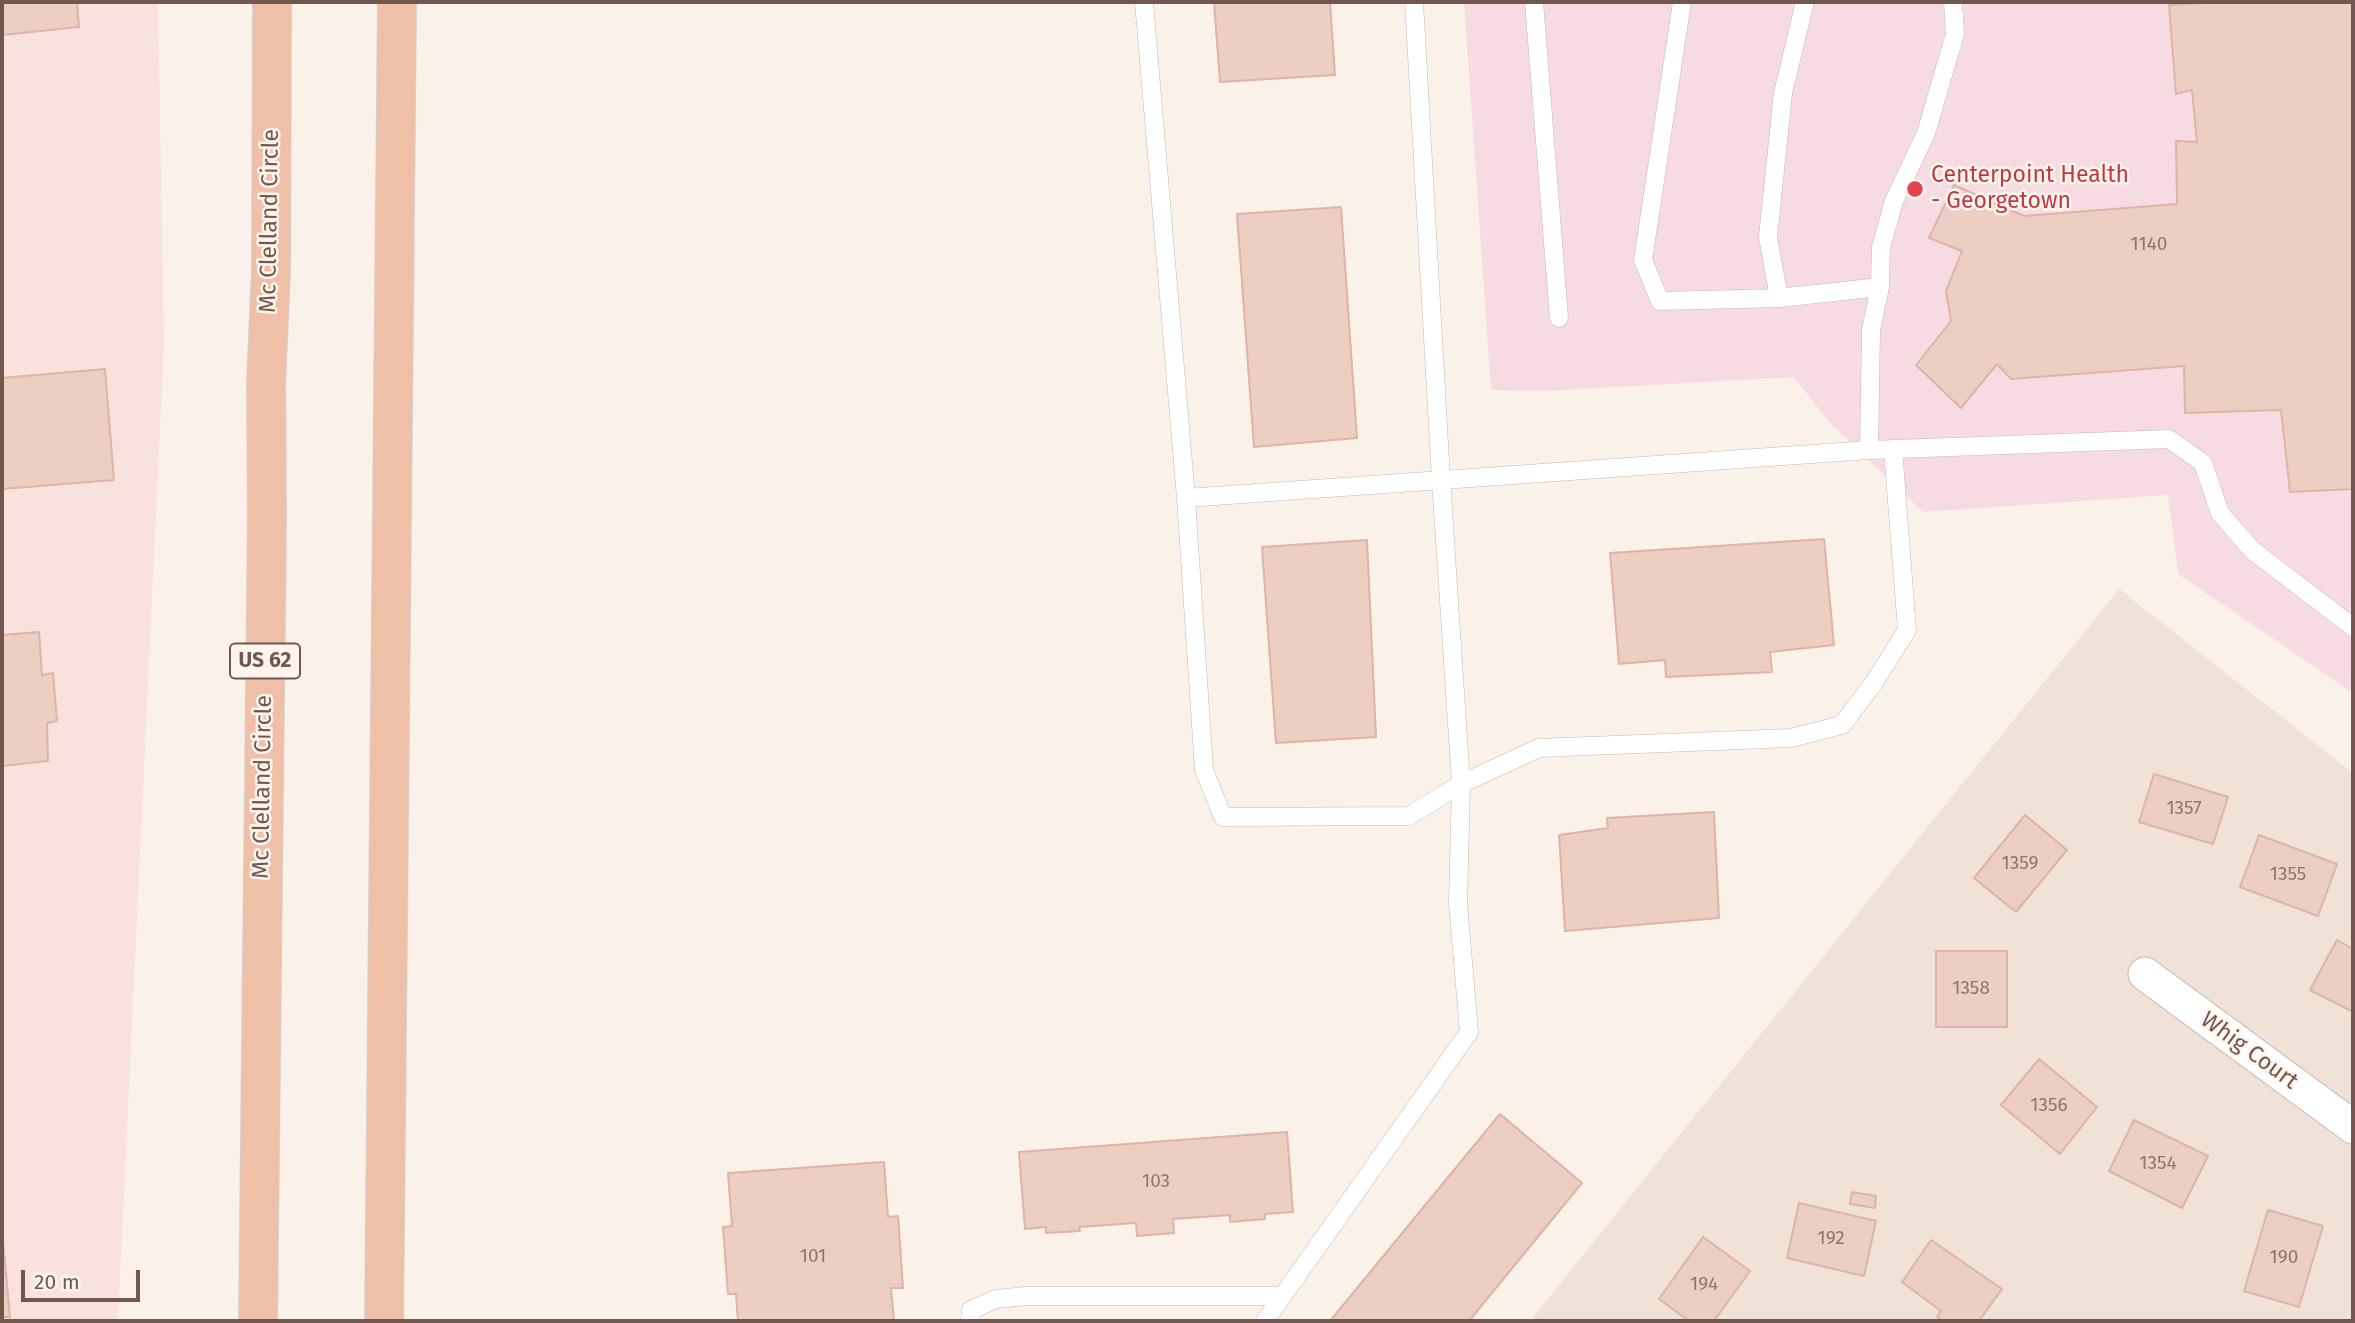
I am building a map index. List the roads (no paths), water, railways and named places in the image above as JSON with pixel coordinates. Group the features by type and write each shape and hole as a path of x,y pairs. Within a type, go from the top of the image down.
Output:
{"highway":[{"name":"Mc Clelland Circle","path":"258,1321 272,2"},
{"path":"384,1321 397,2"}],"street":[{"name":"Whig Court","path":"2145,974 2353,1127"}],"lane":[{"path":"1144,2 1186,498 1205,770 1223,817 1409,816 1461,784 1539,748 1791,738 1842,725 1875,681 1907,630 1892,449"},
{"path":"1265,1321 1469,1032 1458,903 1461,784 1414,2"},
{"path":"1535,2 1559,318"},
{"path":"1682,2 1643,260 1660,301 1779,298 1880,287"},
{"path":"1779,298 1768,237 1783,93 1805,2"},
{"path":"1869,450 1871,330 1880,287 1881,247 1894,201 1926,133 1955,34 1953,2"},
{"path":"1186,498 1869,450 2169,439 2203,463 2220,513 2252,551 2353,626"},
{"path":"970,1321 971,1310 996,1299 1026,1296 1281,1296"}],"place":[{"name":"Centerpoint Health - Georgetown","path":"1915,189"}]}
